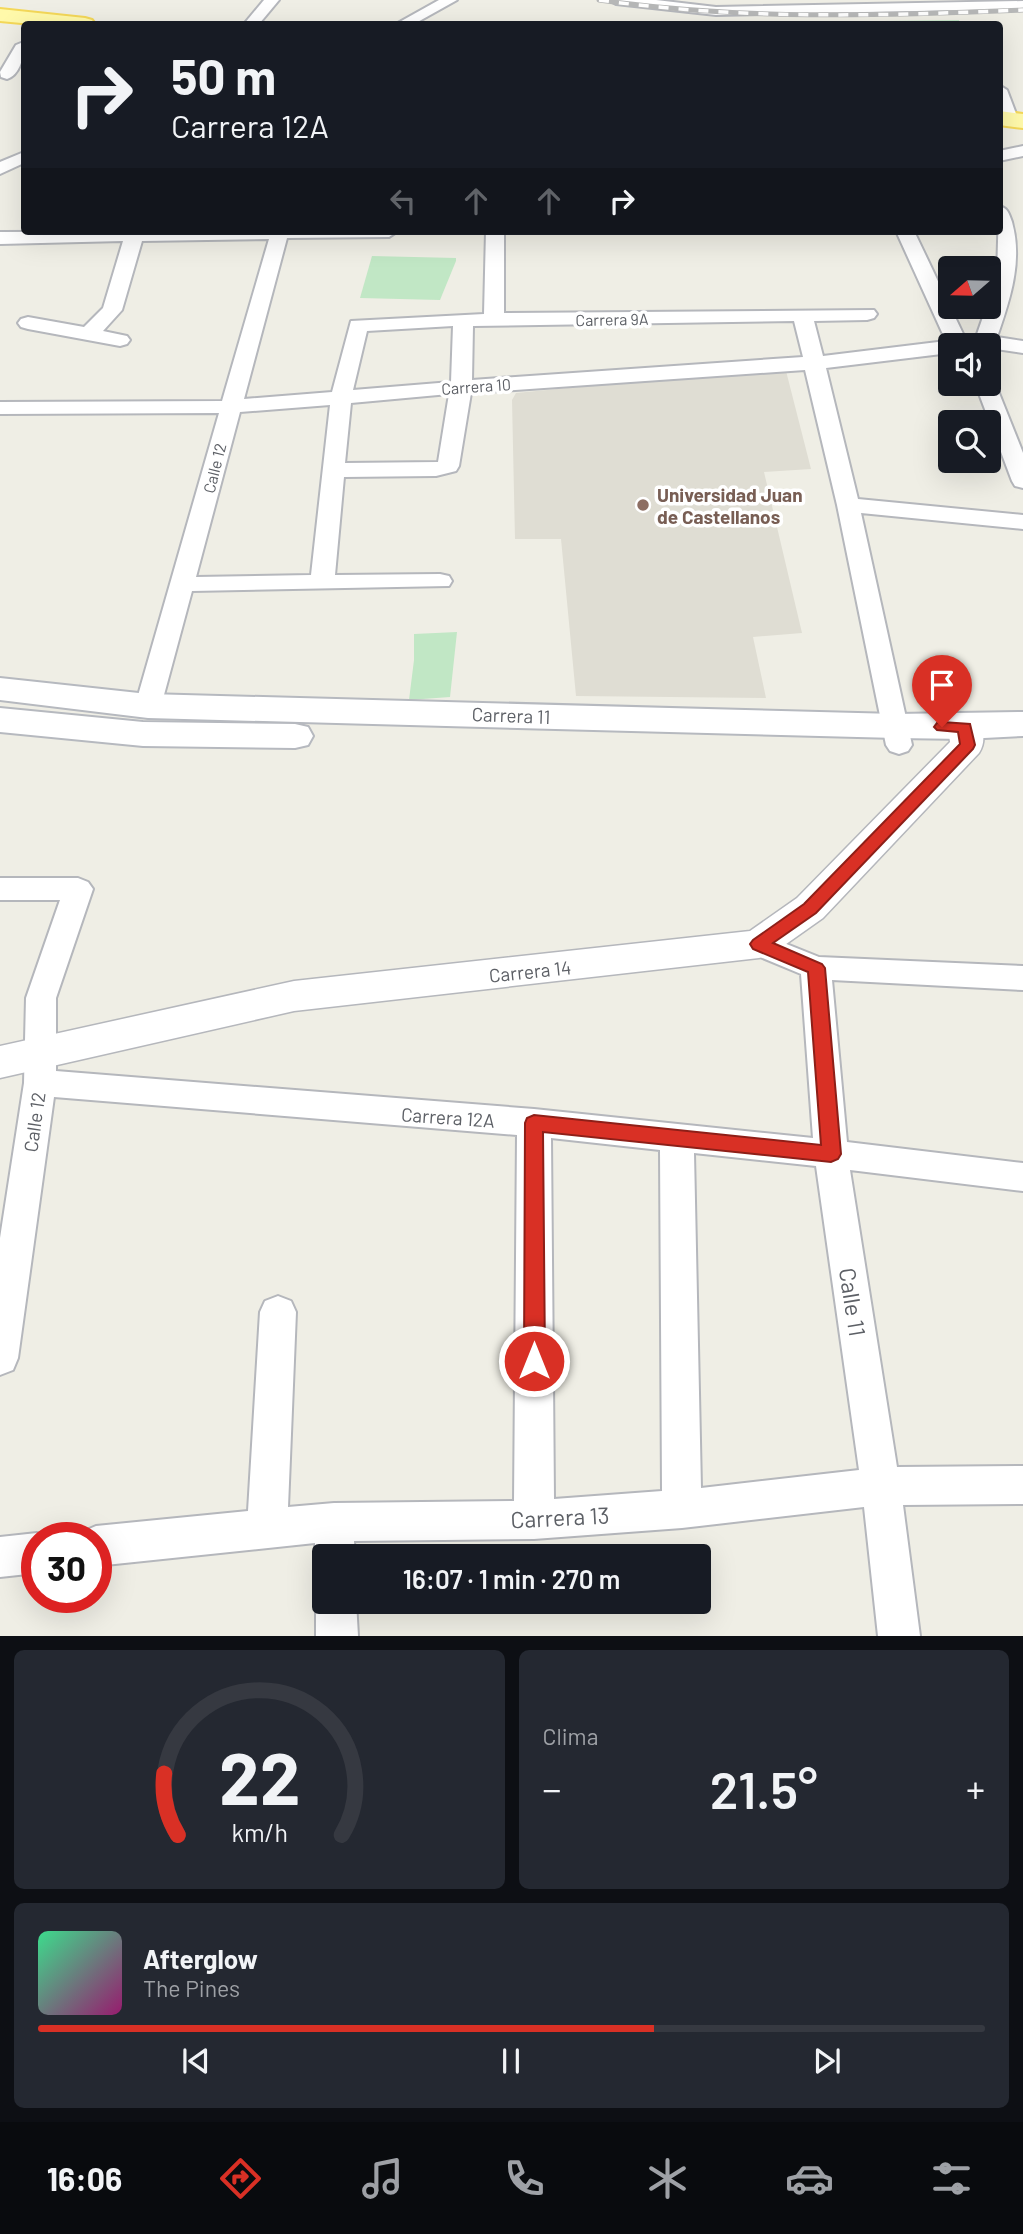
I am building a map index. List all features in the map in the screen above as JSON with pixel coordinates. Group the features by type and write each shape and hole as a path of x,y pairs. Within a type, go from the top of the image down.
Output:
{"main road":[{"path":"0,16 53,21"},
{"path":"0,30 21,42"},
{"name":"Carrera 11","path":"0,689 148,706 897,736"},
{"name":"Carrera 11","path":"0,720 143,734 966,736 1023,742"},
{"name":"Carrera 11","path":"966,736 1023,724"}],"street":[{"path":"254,21 272,0"},
{"path":"410,21 450,0"},
{"path":"616,0 714,6 964,3 1023,5"},
{"path":"964,3 962,12 968,21"},
{"path":"970,21 975,13 1023,13"},
{"path":"0,46 21,43"},
{"path":"7,74 21,47"},
{"path":"1003,102 1011,125"},
{"path":"1003,155 1023,151"},
{"path":"0,169 21,158"},
{"path":"1003,166 1023,168"},
{"path":"979,333 1009,270 1003,230"},
{"path":"0,238 170,235"},
{"name":"Calle 12","path":"148,706 184,584 278,235"},
{"path":"494,321 495,235"},
{"path":"907,235 952,333"},
{"path":"89,334 111,310 134,236"},
{"name":"Carrera 9A","path":"341,398 358,325 463,320 867,314"},
{"path":"803,316 812,363 848,505 897,736"},
{"path":"334,470 448,466 461,387 463,320"},
{"path":"28,323 120,340"},
{"path":"1001,346 1023,347"},
{"name":"Carrera 10","path":"0,408 230,407 461,387 812,363 938,348"},
{"path":"990,396 1023,481"},
{"path":"322,583 341,398"},
{"path":"848,505 1023,522"},
{"path":"184,584 440,580"},
{"name":"Carrera 14","path":"0,1062 40,1067 294,996 759,944 810,908 966,736"},
{"name":"Calle 12","path":"0,890 78,889 41,998 40,1067 0,1359"},
{"path":"759,944 816,968 1023,978"},
{"name":"Calle 11","path":"816,968 831,1154 881,1486 899,1636"},
{"name":"Carrera 12A","path":"40,1067 831,1154 1022,1182"},
{"path":"534,1123 534,1520"},
{"path":"677,1139 682,1509"},
{"path":"267,1527 278,1312"},
{"name":"Carrera 13","path":"112,1544 267,1527 334,1539 682,1509 881,1486 1023,1485"},
{"path":"0,1557 21,1555"},
{"path":"336,1614 337,1636"}],"shaded area":[{"name":"Universidad Juan de Castellanos","path":"785,367 811,469 764,472 802,633 753,637 766,698 576,696 561,539 515,539 512,400 516,393"}],"green space":[{"path":"959,20 959,21 884,21"},
{"path":"372,256 456,258 456,261 440,300 360,298"},
{"path":"457,632 450,697 409,700 414,634"}],"railway":[{"path":"599,0 758,14 864,15 1023,10"}],"place":[{"name":"Universidad Juan de Castellanos","path":"643,505"}],"route":[{"path":"534,1361 534,1123 831,1154 816,968 759,944 810,908 967,745 965,727 942,727"}]}
